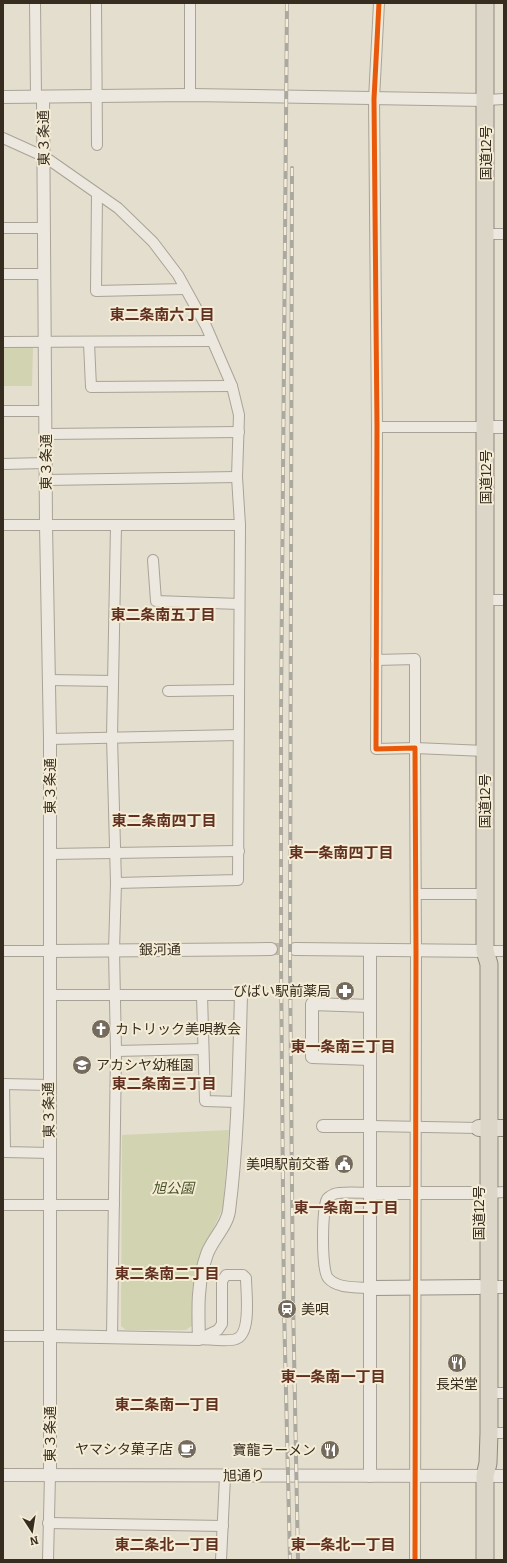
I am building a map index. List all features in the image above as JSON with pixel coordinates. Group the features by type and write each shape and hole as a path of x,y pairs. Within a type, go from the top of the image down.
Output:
{"highway":[{"name":"国道12号","path":"484,1476 479,1464 490,1287 491,1192 489,964 485,951 485,3"},
{"name":"国道12号","path":"484,1560 484,1476 496,1433 496,1393 490,1287"}],"main road":[{"path":"371,1288 490,1287"}],"street":[{"path":"35,3 39,97"},
{"path":"96,3 97,145"},
{"path":"190,3 190,95"},
{"path":"378,3 374,99 377,427 376,749 415,748 485,751"},
{"path":"3,97 190,95 374,99 504,99"},
{"name":"東３条通","path":"39,97 44,157 46,342 45,463 50,739 50,1475"},
{"path":"3,138 44,157 118,208 152,242 178,275 206,326 211,341 232,386 239,415 237,477 240,525 238,880 116,883"},
{"path":"97,194 96,291 185,288"},
{"path":"3,228 44,228"},
{"path":"486,234 504,234"},
{"path":"3,274 45,274"},
{"path":"3,342 89,343 211,341"},
{"path":"89,343 91,387 232,386"},
{"path":"3,411 46,411"},
{"path":"377,427 504,428"},
{"path":"46,434 239,432"},
{"path":"3,464 45,463"},
{"path":"46,480 237,477"},
{"path":"3,525 240,525"},
{"path":"112,1337 116,1051 114,950 116,883 112,737 116,525"},
{"path":"153,560 156,601 239,604"},
{"path":"485,600 504,600"},
{"path":"376,660 416,659 415,1560"},
{"path":"49,680 113,681"},
{"path":"168,691 238,690"},
{"path":"50,739 238,735"},
{"path":"50,854 239,851"},
{"path":"416,894 485,894"},
{"name":"銀河通","path":"49,951 271,949"},
{"path":"295,949 504,952"},
{"path":"3,951 49,951"},
{"path":"370,951 370,1476"},
{"path":"49,995 241,995 236,1102 228,1213 207,1254 201,1274 198,1299 199,1338"},
{"path":"202,995 205,1101 236,1102"},
{"path":"370,1006 312,1004 312,1057 370,1059"},
{"path":"116,1051 203,1049"},
{"path":"49,1085 4,1084 6,1152 50,1153"},
{"path":"323,1126 490,1128"},
{"path":"371,1288 341,1286 328,1278 324,1272 323,1252 325,1207 327,1199 335,1193 491,1192"},
{"path":"3,1206 114,1205"},
{"path":"3,1336 236,1339 242,1336 246,1328 246,1278 243,1275 226,1275 222,1281 222,1324 218,1330 199,1338"},
{"path":"48,1560 50,1475"},
{"name":"旭通り","path":"3,1476 504,1476"},
{"path":"221,1560 226,1477"},
{"path":"48,1523 223,1526"}],"green space":[{"path":"3,347 33,347 32,386 3,386"},
{"name":"旭公園","path":"229,1130 223,1207 194,1275 192,1296 193,1325 186,1330 126,1330 121,1326 122,1135"}],"tunnel":[{"path":"271,949 295,949"}],"railway":[{"path":"287,3 281,710 281,962 284,1307 290,1560"},
{"path":"292,168 290,962 293,1300 298,1560"}],"cycle path":[{"path":"379,3 374,99 377,427 376,749 415,748 415,1560"}],"place":[{"name":"びばい駅前薬局","path":"345,991"},
{"name":"カトリック美唄教会","path":"101,1029"},
{"name":"アカシヤ幼稚園","path":"82,1065"},
{"name":"美唄駅前交番","path":"344,1164"},
{"name":"美唄","path":"287,1309"},
{"name":"長栄堂","path":"457,1363"},
{"name":"ヤマシタ菓子店","path":"187,1449"},
{"name":"寶龍ラーメン","path":"330,1450"}],"district":[{"name":"東二条南六丁目","path":"162,315"},
{"name":"東二条南五丁目","path":"163,615"},
{"name":"東二条南四丁目","path":"164,821"},
{"name":"東一条南四丁目","path":"341,853"},
{"name":"東一条南三丁目","path":"343,1047"},
{"name":"東二条南三丁目","path":"164,1084"},
{"name":"東一条南二丁目","path":"346,1208"},
{"name":"東二条南二丁目","path":"167,1274"},
{"name":"東一条南一丁目","path":"333,1377"},
{"name":"東二条南一丁目","path":"167,1405"},
{"name":"東二条北一丁目","path":"167,1545"},
{"name":"東一条北一丁目","path":"343,1545"}]}
